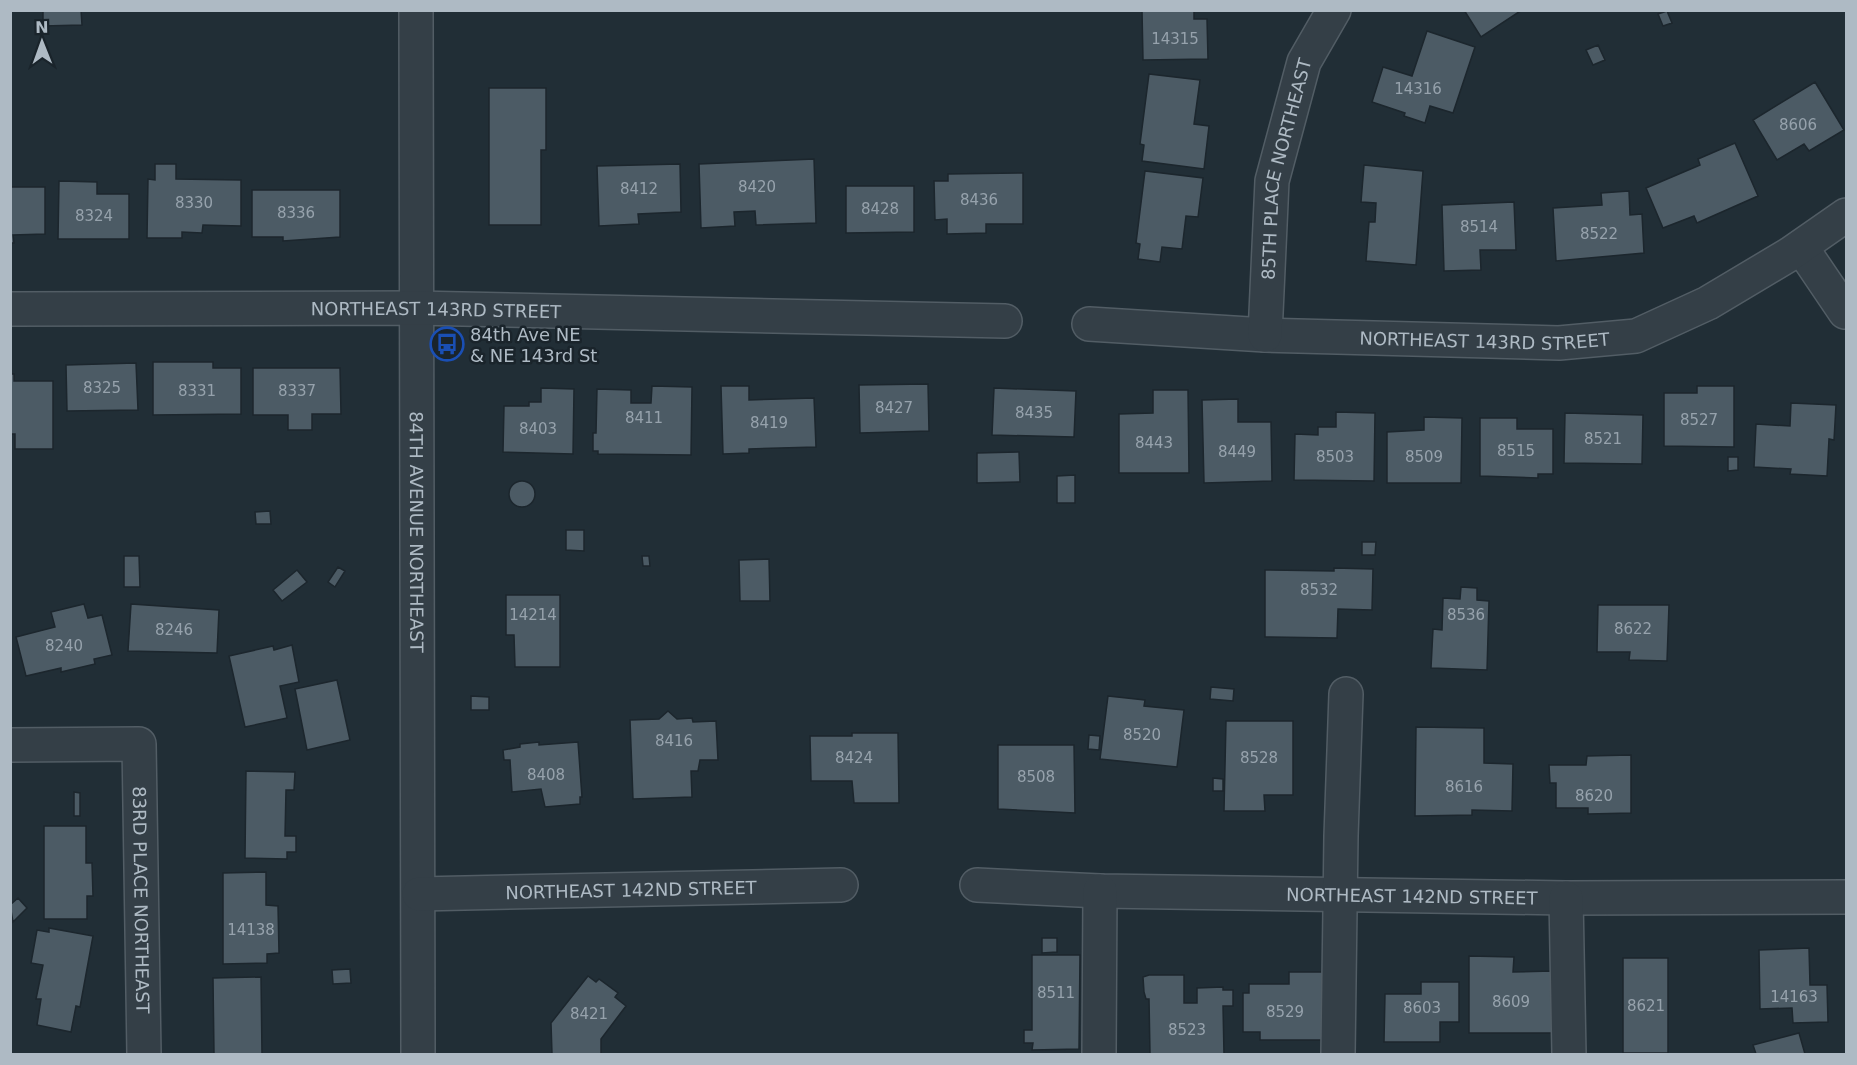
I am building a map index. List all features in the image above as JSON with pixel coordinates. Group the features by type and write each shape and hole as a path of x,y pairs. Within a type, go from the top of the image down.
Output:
{"street":[{"name":"84TH AVENUE NORTHEAST","path":"416,10 418,1054"},
{"name":"85TH PLACE NORTHEAST","path":"1265,335 1272,181 1304,62 1334,10"},
{"name":"NORTHEAST 143RD STREET","path":"1089,324 1265,335 1559,343 1636,336 1708,303 1801,247 1846,215"},
{"path":"1801,247 1845,312"},
{"name":"NORTHEAST 143RD STREET","path":"10,309 415,308 1005,321"},
{"path":"1338,1054 1346,694"},
{"name":"83RD PLACE NORTHEAST","path":"10,745 139,744 144,1054"},
{"name":"NORTHEAST 142ND STREET","path":"419,894 841,885"},
{"name":"NORTHEAST 142ND STREET","path":"977,885 1100,891 1566,898 1846,897"},
{"path":"1099,1054 1100,891"},
{"path":"1566,898 1569,1054"}],"building":[{"path":"43,10 81,10 82,25 43,26"},
{"path":"1142,10 1194,10 1194,19 1207,19 1208,59 1143,60"},
{"path":"1464,10 1522,10 1481,37"},
{"path":"1667,11 1672,23 1663,26 1658,14"},
{"path":"1427,31 1475,47 1453,113 1430,106 1425,123 1404,116 1405,113 1372,102 1383,67 1412,76"},
{"path":"1598,45 1605,60 1593,65 1586,50"},
{"path":"1149,74 1200,80 1194,124 1209,126 1204,169 1142,161 1144,145 1140,144"},
{"path":"1815,82 1844,130 1809,151 1804,144 1777,160 1753,120"},
{"path":"489,88 546,88 546,150 541,150 541,225 489,225"},
{"path":"1735,143 1758,196 1697,223 1694,216 1663,228 1646,188 1700,165 1698,159"},
{"path":"814,159 816,223 756,225 755,211 734,212 735,226 701,228 699,164"},
{"path":"155,164 176,164 176,179 241,180 241,226 203,225 202,233 182,232 182,238 147,238 148,179 155,180"},
{"path":"680,164 681,212 638,214 639,224 599,226 597,166"},
{"path":"1364,165 1423,171 1416,265 1366,261 1369,222 1375,222 1376,203 1361,202"},
{"path":"1145,171 1203,178 1198,217 1186,216 1182,249 1162,247 1160,262 1138,259 1140,244 1136,243"},
{"path":"1023,173 1023,224 986,224 986,233 947,234 947,219 935,220 934,181 948,181 948,174"},
{"path":"59,181 97,182 97,194 129,194 129,239 58,239"},
{"path":"846,186 914,186 914,232 846,233"},
{"path":"10,187 45,187 45,234 13,235 14,243 10,243"},
{"path":"252,190 340,190 340,237 283,241 283,237 252,237"},
{"path":"1629,191 1630,215 1642,214 1644,253 1556,261 1553,208 1602,205 1601,193"},
{"path":"1514,202 1516,250 1480,250 1481,270 1444,271 1442,205"},
{"path":"153,362 213,362 213,368 241,368 241,414 153,415"},
{"path":"136,363 138,410 67,411 66,365"},
{"path":"253,368 340,368 341,414 312,414 312,430 288,430 288,415 253,415"},
{"path":"10,374 14,374 14,381 53,381 53,449 15,449 15,434 10,434"},
{"path":"928,384 929,431 860,433 859,385"},
{"path":"652,386 692,387 691,455 598,454 598,451 593,451 593,433 596,433 597,389 631,390 631,403 651,403"},
{"path":"721,386 749,386 749,400 814,398 816,447 749,449 749,453 723,454"},
{"path":"1697,386 1734,386 1734,447 1664,446 1664,393 1697,393"},
{"path":"541,388 574,389 573,454 503,452 504,406 529,406 529,402 541,402"},
{"path":"994,388 1076,391 1074,437 992,435"},
{"path":"1153,390 1188,390 1189,473 1119,473 1119,414 1153,413"},
{"path":"1238,399 1238,422 1271,422 1272,481 1204,483 1202,400"},
{"path":"1791,403 1836,405 1834,440 1829,439 1827,476 1790,474 1791,469 1754,467 1756,424 1790,426"},
{"path":"1336,412 1375,413 1374,481 1294,480 1295,434 1318,435 1318,427 1336,427"},
{"path":"1565,413 1643,415 1642,464 1564,463"},
{"path":"1424,417 1462,418 1461,483 1387,483 1387,432 1424,430"},
{"path":"1480,418 1517,418 1517,429 1553,429 1553,474 1538,474 1538,478 1480,476"},
{"path":"1019,452 1020,482 977,483 977,453"},
{"path":"1728,457 1738,457 1738,470 1728,471"},
{"path":"1075,475 1075,503 1057,503 1057,476"},
{"path":"522,481 531,485 535,494 531,503 522,507 513,503 509,494 513,485"},
{"path":"270,511 271,524 256,524 255,512"},
{"path":"566,530 584,530 584,551 566,550"},
{"path":"1362,542 1376,542 1375,555 1362,555"},
{"path":"124,556 139,556 140,587 124,587"},
{"path":"642,556 649,556 650,566 643,566"},
{"path":"769,559 770,601 740,601 739,560"},
{"path":"338,567 345,571 335,587 328,582"},
{"path":"1334,568 1373,569 1372,610 1338,609 1337,638 1265,637 1265,570 1334,571"},
{"path":"297,570 307,582 282,601 273,590"},
{"path":"1461,587 1477,588 1477,600 1489,601 1487,670 1431,668 1433,629 1442,630 1443,598 1460,599"},
{"path":"506,595 560,595 560,667 515,667 514,635 506,635"},
{"path":"84,604 88,618 102,615 112,655 94,659 95,664 61,672 61,668 26,676 16,637 55,627 51,612"},
{"path":"131,604 219,610 217,653 128,651"},
{"path":"1598,605 1669,605 1667,661 1629,660 1630,652 1597,652"},
{"path":"292,645 299,682 280,686 287,718 245,727 229,656 273,646 274,650"},
{"path":"337,680 350,740 307,750 295,689"},
{"path":"1211,687 1234,689 1233,701 1210,699"},
{"path":"471,696 489,697 489,710 471,710"},
{"path":"1108,696 1145,700 1144,706 1184,710 1177,767 1100,759"},
{"path":"668,711 677,719 692,718 693,722 716,721 718,760 700,760 698,771 691,771 692,797 633,799 630,720 659,719"},
{"path":"1226,721 1293,721 1293,795 1264,795 1265,811 1224,811"},
{"path":"1416,727 1484,728 1484,763 1513,764 1512,811 1472,810 1472,815 1415,816"},
{"path":"852,733 898,733 899,803 854,803 852,781 811,781 810,736 852,736"},
{"path":"1089,735 1100,736 1099,750 1088,749"},
{"path":"539,742 539,745 578,742 582,797 580,797 580,804 545,807 541,789 512,792 510,760 504,760 503,750 520,747 520,744"},
{"path":"998,745 1074,745 1075,813 998,809"},
{"path":"1631,755 1631,813 1588,814 1588,808 1556,808 1556,783 1550,783 1549,765 1586,765 1587,756"},
{"path":"246,771 295,772 294,790 286,790 285,836 296,836 296,852 287,852 287,859 245,858"},
{"path":"1213,778 1223,779 1223,791 1213,791"},
{"path":"74,792 80,793 80,816 74,816"},
{"path":"44,826 86,826 86,863 92,863 93,896 87,896 87,919 44,919"},
{"path":"266,872 266,905 278,906 279,953 267,954 267,963 223,964 223,873"},
{"path":"18,898 27,908 13,922 10,905"},
{"path":"49,928 93,936 80,1007 76,1006 71,1032 37,1025 41,999 36,999 43,965 31,963 37,930 49,932"},
{"path":"1042,938 1057,938 1057,952 1042,953"},
{"path":"1809,948 1810,985 1827,985 1828,1022 1793,1023 1792,1008 1760,1009 1759,950"},
{"path":"1032,955 1080,955 1079,1049 1032,1050 1033,1043 1024,1043 1024,1030 1032,1030"},
{"path":"1469,956 1514,957 1513,972 1552,971 1552,1033 1469,1033"},
{"path":"1623,958 1668,958 1668,1053 1623,1053"},
{"path":"350,969 351,983 333,984 332,970"},
{"path":"1289,972 1327,972 1328,1040 1260,1040 1260,1032 1243,1032 1243,993 1249,993 1249,984 1289,984"},
{"path":"1184,975 1184,1003 1197,1003 1197,988 1223,987 1223,990 1233,990 1233,1006 1223,1006 1224,1054 1150,1054 1149,999 1146,999 1144,992 1143,977"},
{"path":"588,976 596,982 599,979 618,993 615,997 626,1006 601,1039 601,1054 552,1054 551,1023"},
{"path":"261,977 262,1054 214,1054 213,978"},
{"path":"1421,982 1459,982 1459,1022 1440,1022 1440,1042 1384,1042 1385,994 1421,994"},
{"path":"1799,1033 1805,1054 1756,1054 1753,1045"}],"place":[{"name":"84th Ave NE & NE 143rd St","path":"447,344"}]}
